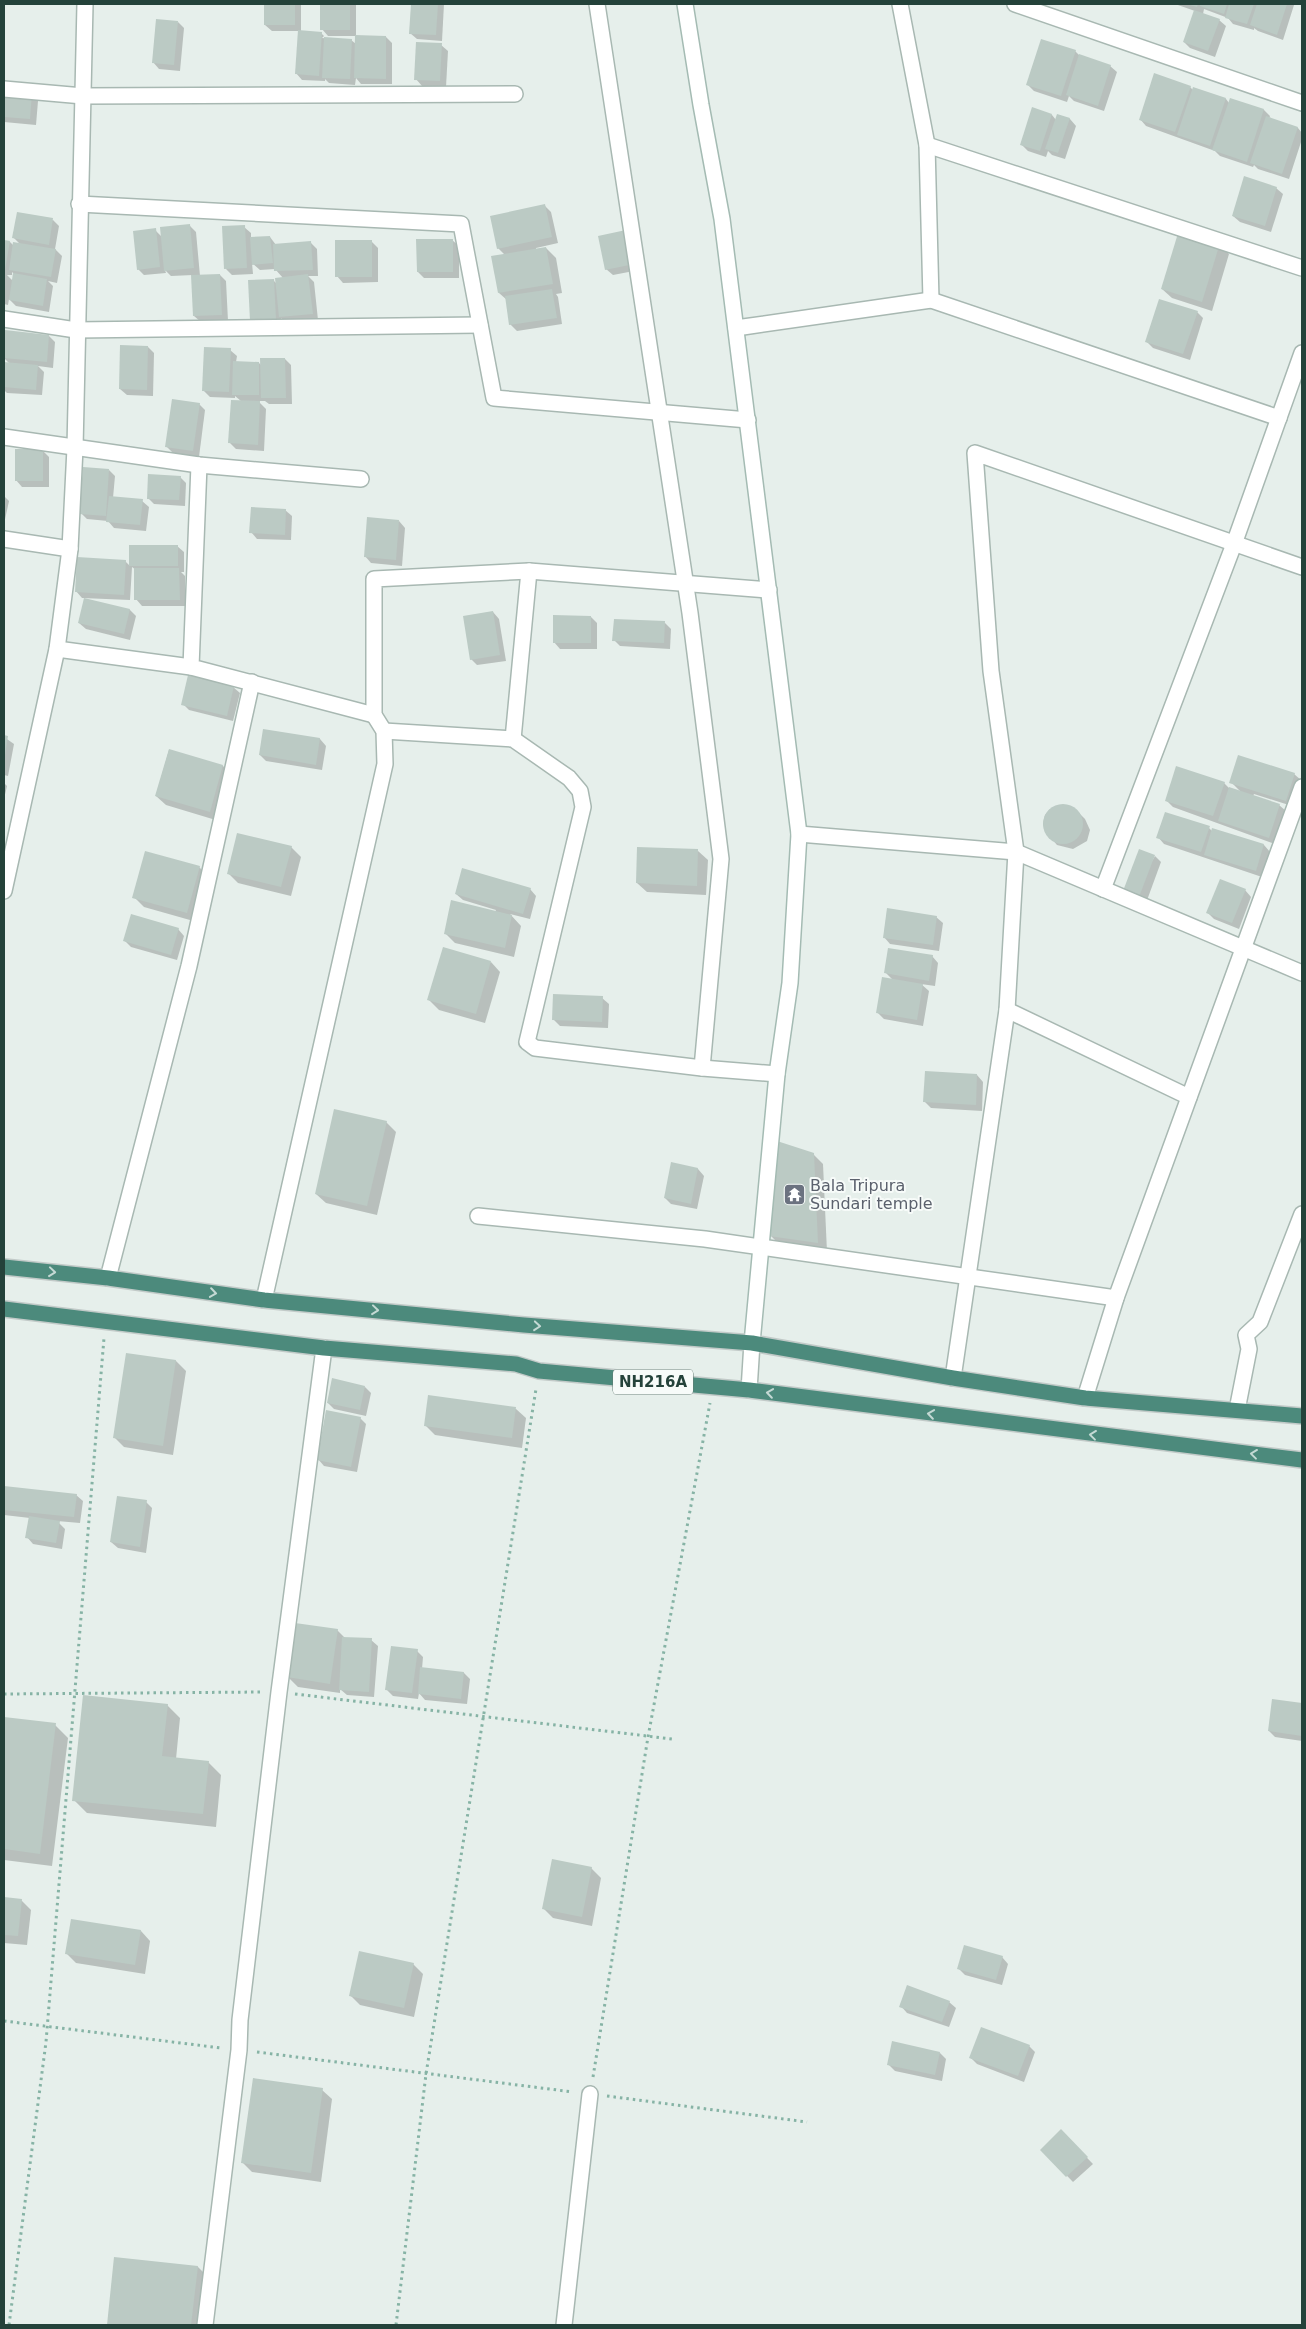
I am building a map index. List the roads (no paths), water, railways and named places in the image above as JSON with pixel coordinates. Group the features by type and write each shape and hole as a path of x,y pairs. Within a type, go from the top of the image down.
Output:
{"highway":[{"path":"4,1267 108,1278 264,1300 524,1325 752,1343 953,1378 1085,1398 1302,1416"},
{"name":"NH216A","path":"4,1309 324,1348 516,1364 539,1371 749,1390 1302,1460"}],"street":[{"path":"4,891 57,649 70,549 75,448 76,330 85,4"},
{"path":"597,4 685,584 721,859 702,1068"},
{"path":"685,4 700,105 722,219 799,834 790,983 777,1074 749,1390"},
{"path":"900,4 927,145 931,300"},
{"path":"1016,4 1302,102"},
{"path":"4,89 83,96 515,94"},
{"path":"927,145 1302,268"},
{"path":"79,204 462,224 494,398 748,420"},
{"path":"736,328 931,300 1279,418"},
{"path":"4,318 76,330 480,325"},
{"path":"1102,889 1234,544 1302,353"},
{"path":"4,437 199,465 361,479"},
{"path":"953,1378 1007,1010 1016,852 991,671 975,453 1302,567"},
{"path":"191,667 199,465"},
{"path":"4,539 70,549"},
{"path":"264,1300 385,764 384,731 374,715 374,579 529,572 769,590"},
{"path":"513,739 529,572"},
{"path":"57,649 191,667 374,715"},
{"path":"108,1278 189,966 252,682"},
{"path":"384,731 513,739 569,778 580,791 582,807 527,1042 534,1048 702,1068 777,1074"},
{"path":"1085,1398 1116,1298 1243,949 1298,810 1302,787"},
{"path":"799,834 1016,852 1302,973"},
{"path":"1007,1010 1189,1097"},
{"path":"1237,1410 1249,1349 1246,1335 1260,1322 1302,1214"},
{"path":"478,1216 705,1238 1116,1298"},
{"path":"204,2325 239,2050 240,2020 279,1692 324,1348"},
{"path":"564,2325 590,2094"}],"place":[{"name":"Bala Tripura Sundari temple","path":"794,1194"}]}
